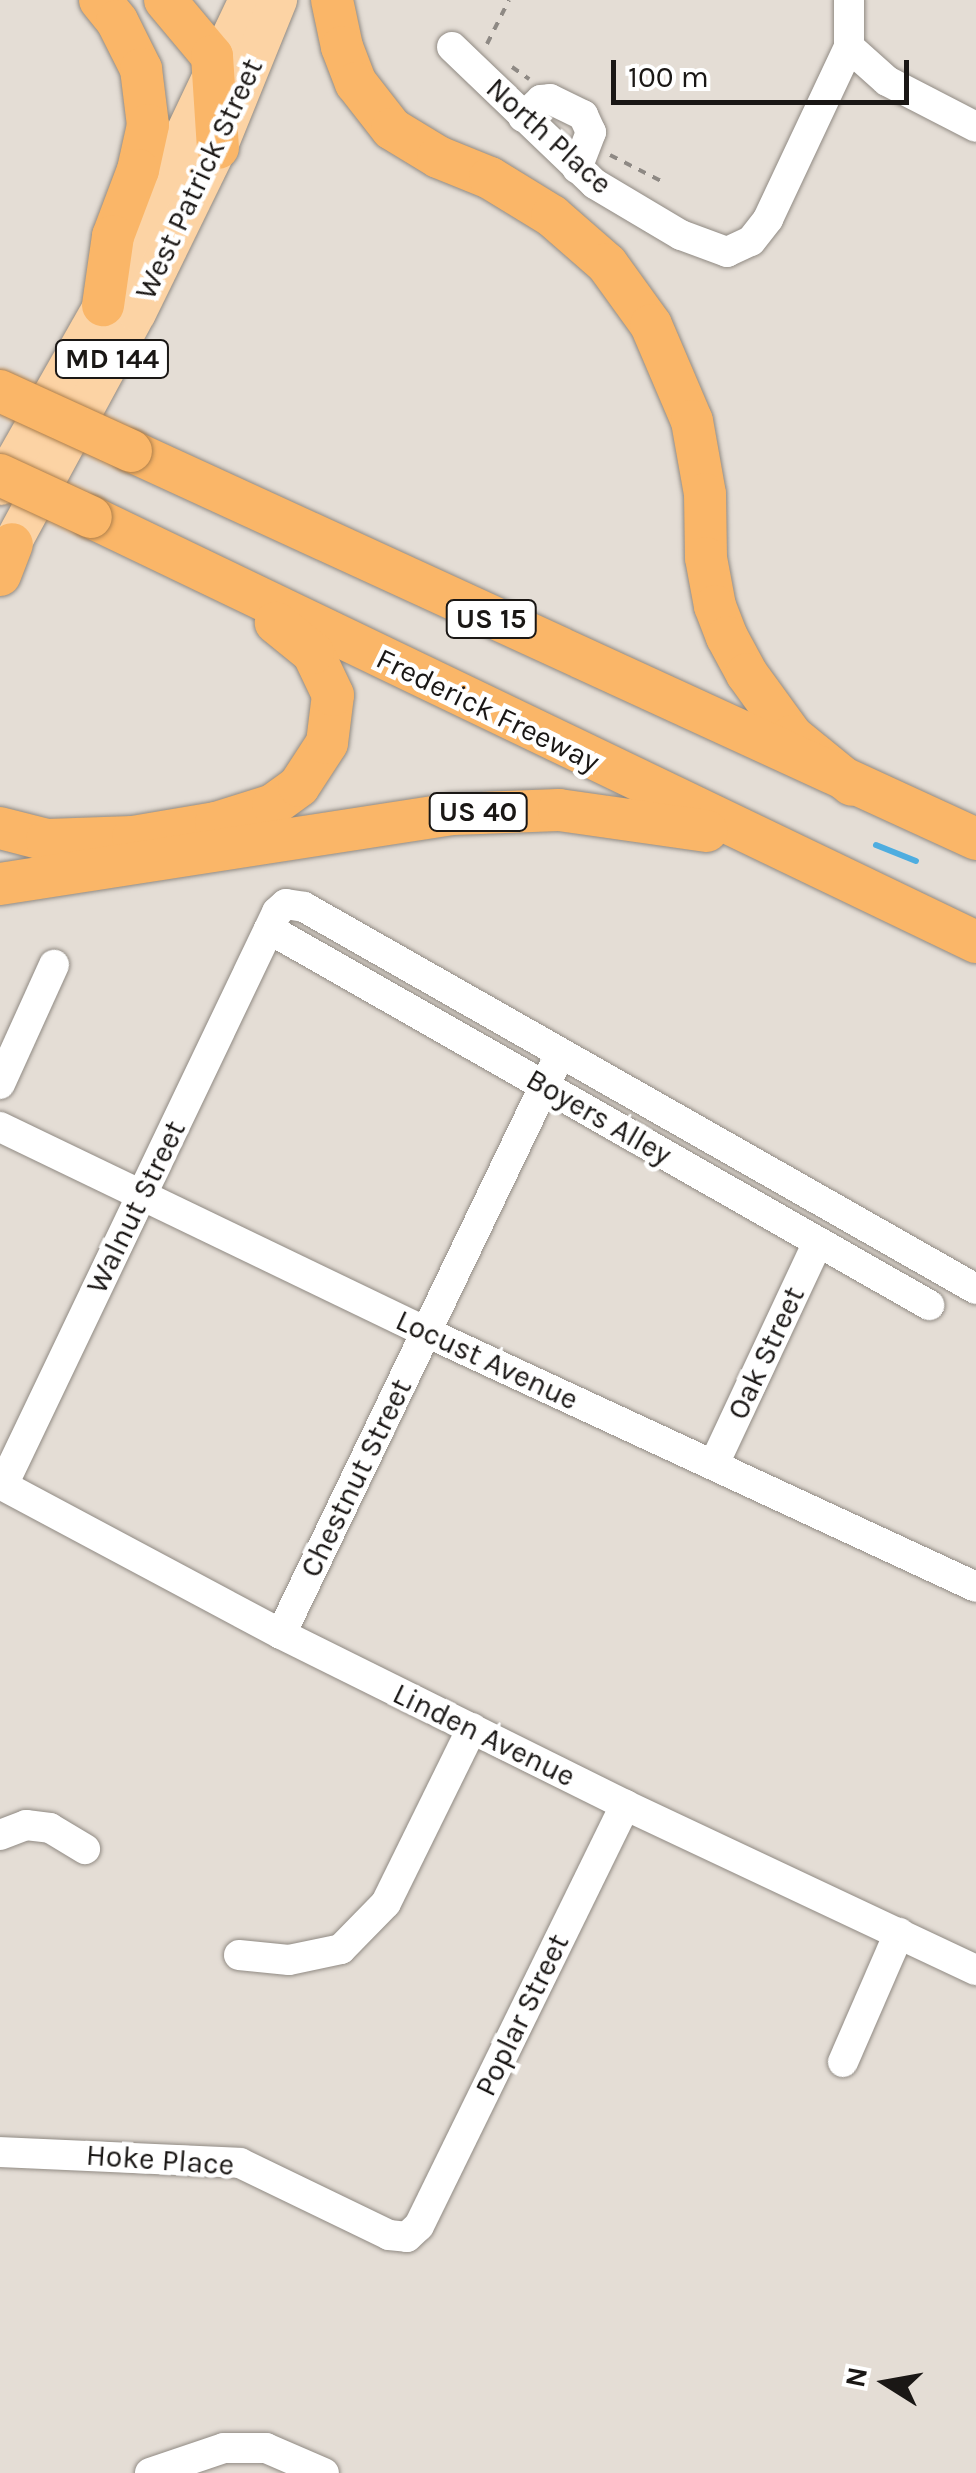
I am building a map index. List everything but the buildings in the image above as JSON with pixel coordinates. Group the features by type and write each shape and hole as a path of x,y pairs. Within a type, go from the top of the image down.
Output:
{"highway":[{"path":"100,0 132,46 141,70 148,125 138,170 114,236 103,305"},
{"path":"166,0 212,56 218,148"},
{"path":"332,0 342,47 356,83 392,129 438,157 490,178 552,216 607,264 651,325 692,421 705,494 706,558 727,637 747,674 792,736 852,784"},
{"name":"US 15","path":"0,391 976,839"},
{"name":"Frederick Freeway","path":"0,476 958,934"},
{"path":"0,828 47,840 133,838 216,823 273,804 299,786 327,743 333,695 313,653 233,588"},
{"name":"US 40","path":"0,884 453,814 559,810 713,832 760,848 958,934"}],"main road":[{"name":"West Patrick Street","path":"0,486 103,305 248,0"},
{"name":"West Patrick Street","path":"4,562 137,313 218,148 278,0"}],"street":[{"path":"848,0 849,47 887,82 976,127"},
{"name":"North Place","path":"452,48 595,184 681,236 727,252 751,241 768,218 849,47"},
{"path":"522,116 541,100 550,99 584,115 591,132 577,168"},
{"path":"269,929 277,912 296,902 976,1289"},
{"name":"Boyers Alley","path":"269,929 929,1305"},
{"name":"Walnut Street","path":"1,1485 269,929"},
{"path":"0,1084 54,965"},
{"name":"Chestnut Street","path":"281,1634 561,1052"},
{"name":"Locust Avenue","path":"0,1127 426,1332 976,1587"},
{"name":"Oak Street","path":"714,1464 818,1242"},
{"name":"Linden Avenue","path":"1,1485 281,1634 624,1804 976,1970"},
{"path":"238,1955 289,1960 341,1950 386,1902 472,1728"},
{"name":"Poplar Street","path":"419,2226 624,1804"},
{"path":"0,1835 26,1826 50,1828 85,1849"},
{"path":"843,2062 899,1933"},
{"name":"Hoke Place","path":"0,2152 240,2163 389,2234 406,2237 419,2226"},
{"path":"150,2473 224,2448 266,2448 324,2473"}],"waterway":[{"path":"876,845 916,861"}]}
